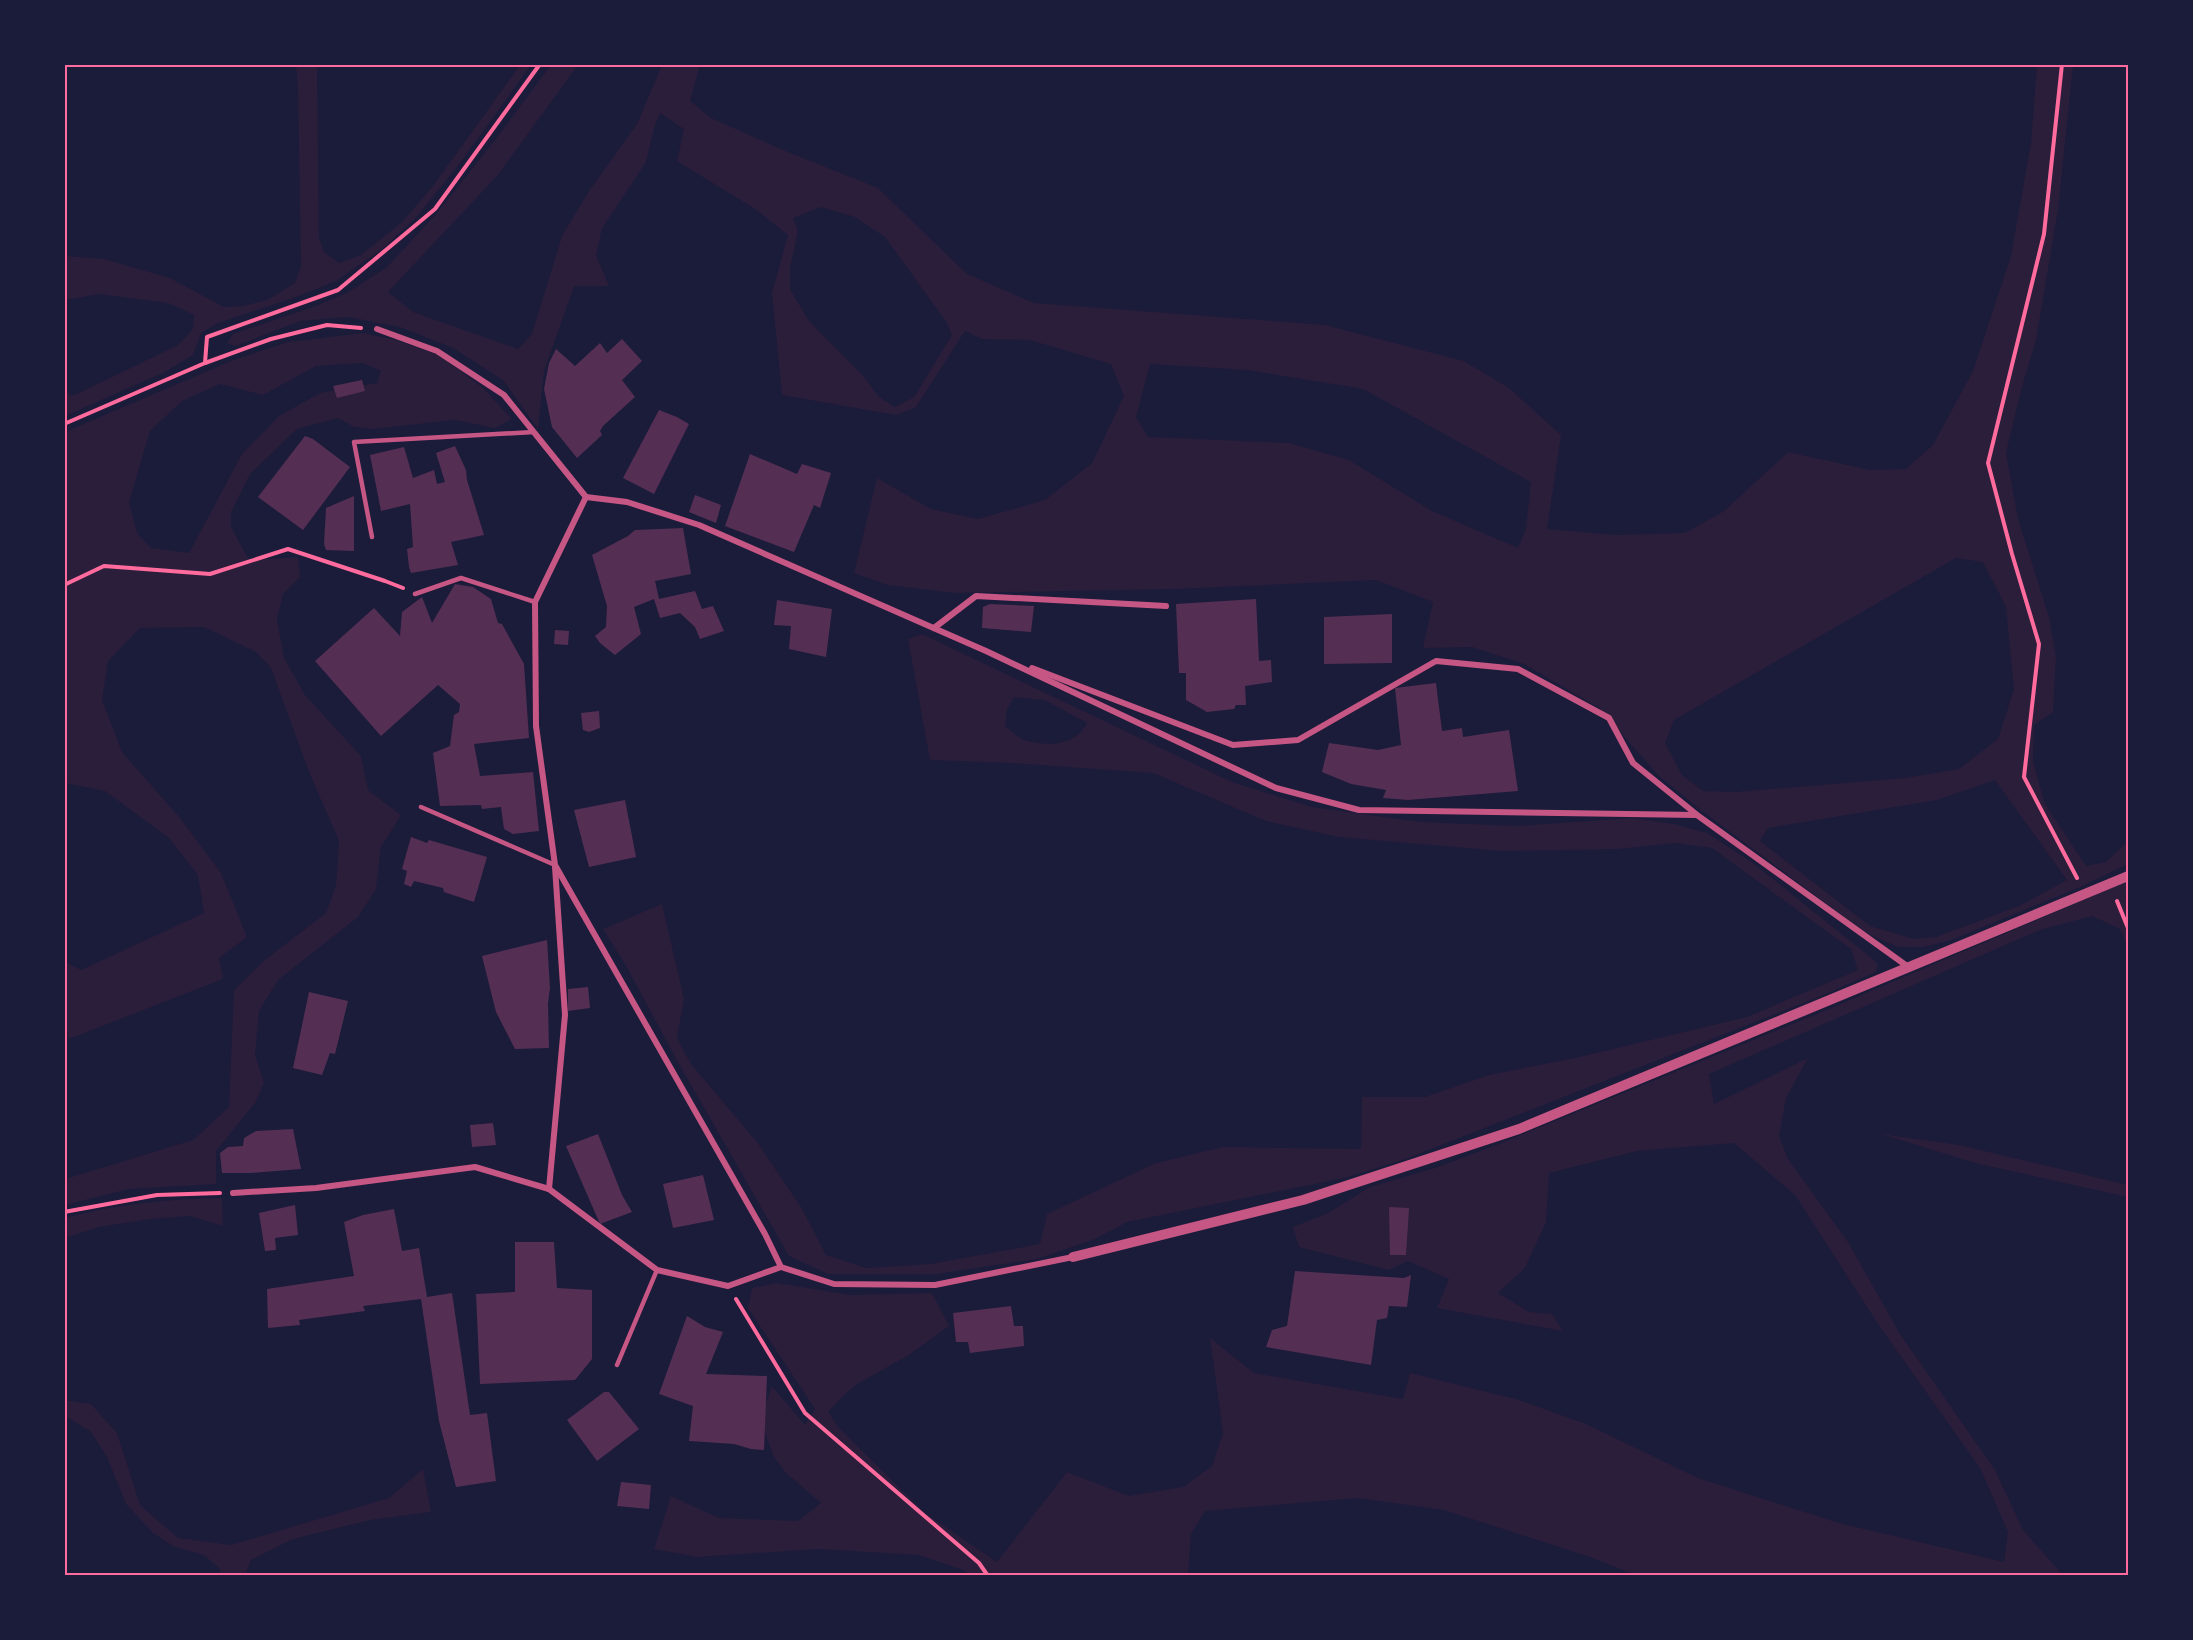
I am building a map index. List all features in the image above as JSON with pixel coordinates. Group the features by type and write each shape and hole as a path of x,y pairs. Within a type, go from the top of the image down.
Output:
{"street":[{"path":"377,329 437,351 504,395 586,498 627,502 699,525 986,651 1276,788 1359,810 1697,815"},
{"path":"549,1189 565,1015 555,865 536,726 536,602 586,498"},
{"path":"934,628 976,596 1166,606"},
{"path":"986,651 1233,745 1298,740 1436,661 1518,669 1609,718 1633,763 1697,815 1907,966"},
{"path":"555,865 782,1267"},
{"path":"233,1193 316,1188 475,1167 549,1189 657,1270 728,1286 782,1267 834,1284 935,1286 1073,1257 1303,1200 1519,1129 2128,876"}],"lane":[{"path":"372,537 354,442 534,432"},
{"path":"415,594 461,578 536,602"},
{"path":"421,807 555,865"},
{"path":"617,1365 657,1270"}],"path":[{"path":"205,363 207,337 338,290 435,209 540,64"},
{"path":"2061,64 2044,234 1988,462 2039,644 2024,777 2085,893"},
{"path":"64,424 205,363 272,339 327,326 377,329"},
{"path":"64,585 104,566 210,574 288,549 385,580 415,594"},
{"path":"2109,884 2128,928"},
{"path":"64,1212 157,1195 233,1193"},
{"path":"728,1286 805,1413 979,1563 988,1575"}],"shaded area":[{"path":"296,65 317,65 319,238 324,252 339,263 361,255 402,222 433,186 520,65 531,65 460,163 415,219 381,250 336,281 218,323 201,333 193,355 165,372 65,416 65,389 71,396 178,345 193,329 194,315 168,303 99,294 65,300 65,256 104,259 170,278 224,307 243,306 267,300 295,283 301,266"},
{"path":"551,65 578,65 497,176 388,292 413,312 518,349 532,334 562,236 589,191 637,124 662,65 700,65 690,101 711,118 878,188 967,274 1034,303 1325,325 1464,361 1509,388 1561,435 1547,529 1615,535 1685,533 1724,511 1788,452 1870,470 1906,469 1933,445 1973,371 2011,256 2031,143 2037,65 2073,65 2058,210 2036,340 2006,453 2018,519 2049,617 2056,657 2053,712 2034,725 2033,762 2045,804 2086,866 2106,862 2128,841 2128,864 2080,887 1949,941 1923,947 1898,947 1866,933 1702,811 1659,776 1599,708 1524,664 1472,647 1423,648 1433,602 1376,580 1175,589 955,593 887,585 854,573 877,478 931,509 978,519 1045,500 1092,463 1124,396 1111,364 1030,340 982,339 965,331 916,407 896,415 782,395 772,293 788,235 755,209 677,161 684,129 660,113 646,162 602,228 596,255 609,286 574,286 544,371 538,429 503,380 453,348 400,327 348,317 300,321 235,346 227,343 233,334 347,293 387,267 437,213","holes":["821,207 855,217 885,237 947,323 952,335 914,397 895,407 879,397 864,377 809,321 790,289 790,268 798,231 793,218","1150,364 1248,370 1363,389 1531,482 1526,529 1518,548 1432,511 1349,460 1289,443 1148,437 1136,417","1956,558 1983,562 2006,607 2014,689 1998,739 1959,769 1905,778 1736,792 1703,791 1682,775 1665,743 1674,720","1995,780 2067,880 2019,906 1936,937 1914,939 1870,926 1760,841 1768,828 1937,800"]},
{"path":"363,333 396,340 441,356 483,388 512,419 495,428 454,420 374,429 354,427 338,418 297,429 250,474 231,512 231,527 249,560 298,557 300,577 283,594 277,620 284,658 305,695 361,756 368,790 401,815 381,847 376,889 358,917 278,980 259,1011 255,1055 264,1083 255,1103 216,1151 216,1184 129,1189 65,1205 65,1179 193,1140 229,1107 234,990 266,959 326,913 336,886 339,841 309,772 271,668 256,652 204,627 140,628 108,661 102,700 122,752 180,818 221,873 247,937 219,958 223,979 69,1039 65,1027 64,961 81,970 204,913 198,875 169,838 105,791 65,783 65,432 231,361 288,342","holes":["363,363 381,371 377,383 320,393 279,416 242,454 189,553 151,548 137,533 129,502 150,431 182,401 220,384 263,395 316,366"]},
{"path":"922,634 1232,782 1312,807 1421,822 1517,826 1632,818 1674,824 1707,833 1753,863 1874,960 1878,965 1876,972 1816,998 1403,1160 1344,1178 1127,1222 1095,1239 1037,1259 936,1274 828,1274 789,1256 679,1064 624,962 603,929 662,904 684,999 677,1038 691,1064 757,1142 801,1207 826,1255 866,1268 931,1264 1040,1244 1047,1214 1156,1163 1223,1147 1361,1149 1362,1097 1425,1097 1489,1075 1575,1058 1747,1017 1858,970 1851,949 1712,848 1675,843 1618,849 1503,851 1339,837 1266,821 1153,773 930,760 908,639","holes":["1014,697 1044,700 1087,723 1082,731 1060,743 1042,744 1019,738 1005,726 1007,709"]},
{"path":"2128,881 2128,947 2120,929 2092,916 2040,930 1709,1074 1714,1104 1808,1058 1786,1098 1779,1136 1788,1159 1848,1242 1900,1334 1995,1470 2023,1530 2063,1575 1636,1575 1587,1556 1444,1510 1357,1498 1205,1511 1191,1534 1188,1575 969,1576 966,1571 919,1555 819,1549 697,1557 654,1549 671,1496 719,1518 798,1521 821,1503 785,1472 774,1457 760,1420 772,1386 805,1425 815,1409 748,1308 752,1288 777,1283 850,1295 932,1293 949,1326 909,1355 859,1383 828,1412 838,1427 925,1513 997,1562 1067,1472 1129,1496 1183,1487 1212,1466 1223,1433 1210,1338 1254,1373 1403,1399 1410,1373 1516,1399 1586,1424 1698,1478 1839,1523 2004,1562 2008,1532 1980,1468 1880,1327 1795,1195 1734,1143 1637,1151 1549,1173 1546,1222 1525,1268 1498,1293 1529,1312 1552,1314 1563,1331 1437,1308 1449,1279 1408,1261 1389,1270 1299,1247 1293,1227 1328,1213 1370,1187 1438,1167 1499,1144 1829,1009"},
{"path":"1881,1134 1959,1145 2128,1185 2128,1197 1975,1163"},
{"path":"222,1198 223,1226 190,1216 150,1219 99,1227 65,1238 65,1218 142,1203"},
{"path":"64,1400 91,1404 117,1433 140,1505 178,1538 231,1545 389,1498 423,1469 431,1512 370,1520 293,1539 251,1560 245,1575 220,1575 220,1569 204,1555 175,1547 153,1533 126,1504 107,1457 91,1432 65,1416"}],"building":[{"path":"622,339 642,361 622,380 635,397 603,426 600,431 602,435 577,458 552,427 544,389 549,363 556,349 575,366 600,343 607,353"},
{"path":"362,380 365,391 337,398 333,386"},
{"path":"659,410 689,424 654,494 623,478"},
{"path":"305,436 313,439 350,467 303,530 258,497"},
{"path":"455,446 466,470 484,535 451,542 458,565 411,573 407,549 413,547 410,504 381,511 370,455 404,447 413,478 434,470 437,484 445,482 436,453"},
{"path":"750,454 797,474 802,464 831,473 820,508 814,505 794,552 725,526"},
{"path":"695,495 721,505 716,523 689,512"},
{"path":"354,496 354,551 326,550 324,544 326,508"},
{"path":"683,528 691,574 655,581 659,599 695,591 702,609 713,606 724,631 700,639 695,627 680,613 660,618 654,599 634,607 641,634 615,655 595,636 606,627 607,606 592,555 635,530"},
{"path":"455,584 473,587 491,599 498,623 502,624 524,664 529,738 474,744 480,776 533,772 539,831 513,834 504,829 501,807 482,809 481,805 440,806 433,753 450,746 454,715 459,712 460,704 438,685 381,736 315,661 374,608 400,636 402,612 422,597 432,623"},
{"path":"1256,599 1259,661 1271,660 1272,682 1245,686 1246,705 1236,705 1234,709 1207,712 1186,700 1186,673 1179,673 1176,604"},
{"path":"777,600 832,609 826,657 789,649 791,626 774,625"},
{"path":"990,604 1034,606 1031,632 982,628 983,607"},
{"path":"1392,614 1392,663 1324,664 1324,617"},
{"path":"555,630 569,631 568,645 554,644"},
{"path":"1436,683 1442,731 1462,728 1463,737 1509,730 1518,791 1408,800 1383,798 1386,790 1351,784 1322,772 1329,743 1378,750 1401,745 1395,688"},
{"path":"599,711 600,728 589,732 583,730 581,713"},
{"path":"625,800 636,857 589,867 574,810"},
{"path":"411,837 487,857 474,902 444,892 443,888 414,881 411,887 404,884 407,871 402,869"},
{"path":"547,940 550,988 549,1048 515,1049 496,1012 482,956"},
{"path":"588,987 590,1008 568,1011 568,989"},
{"path":"309,992 348,1001 335,1054 330,1053 322,1075 293,1068"},
{"path":"493,1123 496,1145 472,1147 470,1125"},
{"path":"293,1129 301,1169 222,1173 220,1153 228,1147 243,1146 244,1138 256,1131"},
{"path":"598,1134 622,1195 632,1212 600,1224 566,1146"},
{"path":"703,1175 714,1220 673,1228 663,1184"},
{"path":"295,1205 298,1235 275,1238 276,1250 265,1251 259,1213"},
{"path":"1389,1207 1409,1208 1406,1255 1390,1255"},
{"path":"394,1209 402,1251 419,1248 427,1297 452,1293 470,1415 487,1413 496,1481 456,1487 439,1421 421,1299 363,1306 365,1311 299,1320 300,1325 268,1328 267,1289 354,1276 344,1222 363,1215"},
{"path":"515,1242 554,1242 557,1288 592,1290 592,1359 575,1380 480,1384 476,1294 515,1292"},
{"path":"1295,1271 1404,1278 1411,1275 1407,1307 1389,1306 1387,1318 1377,1320 1371,1365 1266,1347 1272,1330 1287,1326"},
{"path":"1011,1306 1014,1326 1023,1326 1024,1346 970,1353 968,1342 956,1342 953,1313"},
{"path":"687,1316 705,1327 723,1332 706,1374 767,1376 764,1450 734,1444 689,1441 693,1406 659,1394"},
{"path":"604,1392 609,1392 639,1429 597,1461 567,1420"},
{"path":"621,1482 651,1485 649,1509 617,1506"}]}
